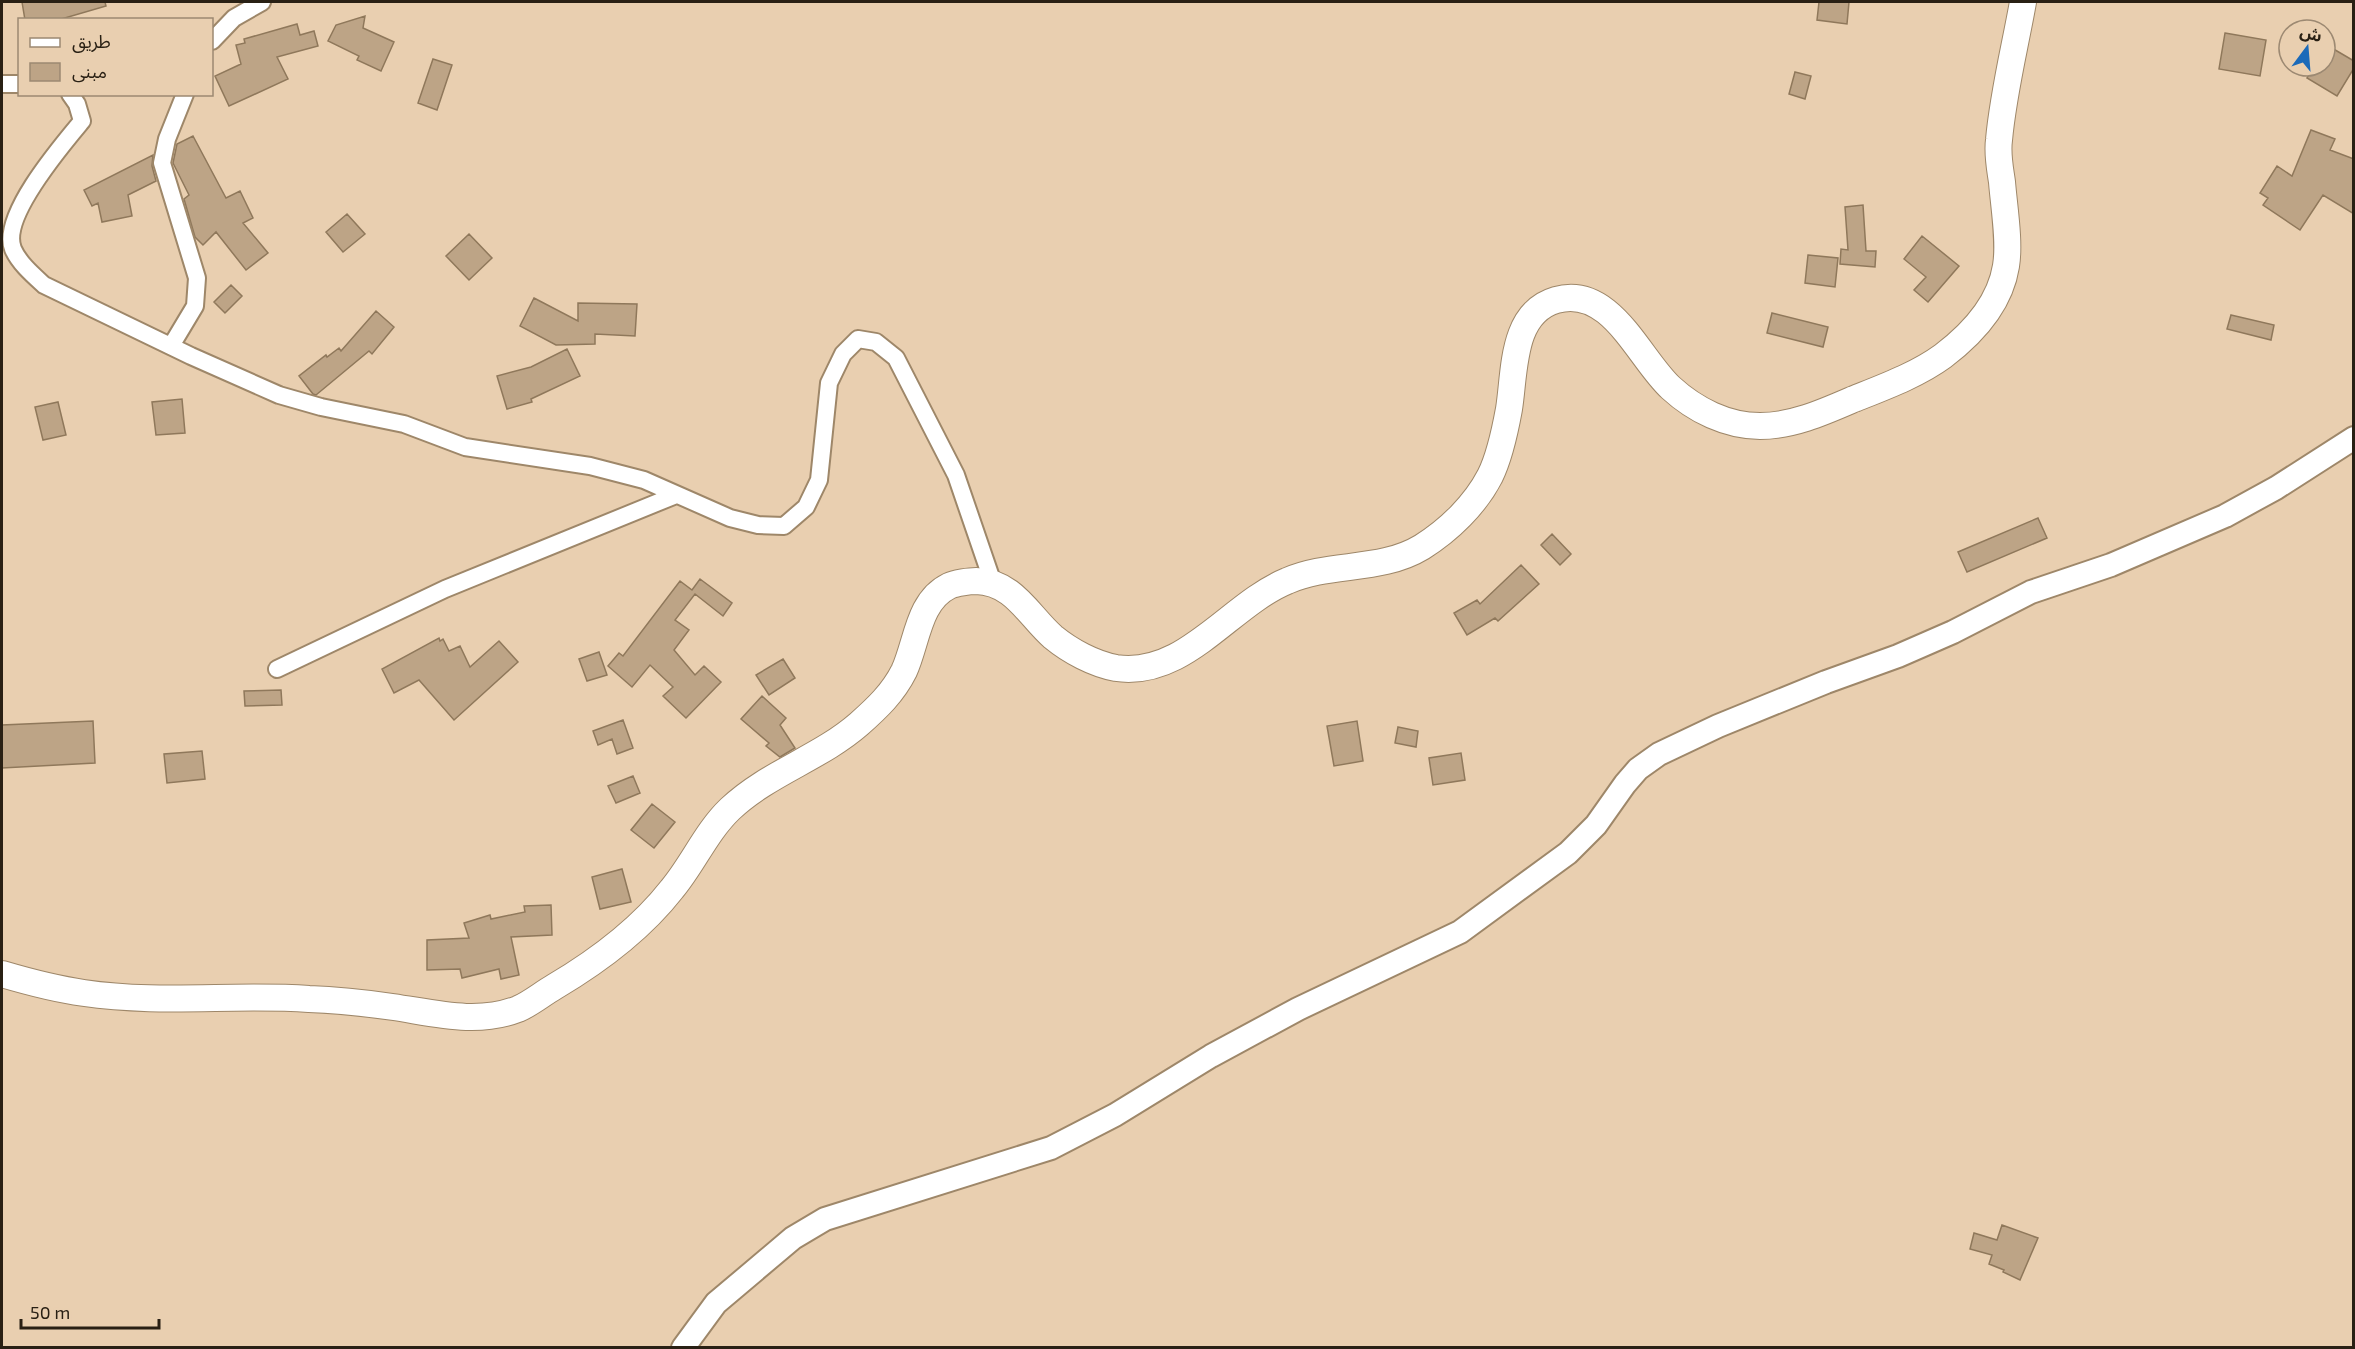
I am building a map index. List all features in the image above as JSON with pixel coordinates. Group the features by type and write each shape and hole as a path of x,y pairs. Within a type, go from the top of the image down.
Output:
{"main road":[{"path":"2,974 40,985 89,994 202,998 302,998 396,1008 447,1017 484,1017 519,1009 576,974 626,937 677,884 728,811 757,788 841,739 887,698 902,674 921,618 935,596 951,585 972,581 993,583 1017,597 1053,637 1088,660 1119,669 1156,666 1180,655 1285,581 1320,571 1394,560 1417,550 1449,528 1469,506 1490,477 1502,442 1522,330 1534,312 1552,301 1573,298 1598,305 1617,320 1666,384 1694,406 1728,422 1760,426 1792,422 1816,415 1891,384 1941,358 1973,329 1994,302 2007,264 1998,147 2023,2"},
{"path":"683,1347 716,1303 793,1238 825,1220 1051,1148 1115,1115 1211,1056 1288,1014 1460,932 1568,853 1596,825 1638,769 1659,753 1718,726 1942,637 2031,592 2111,565 2225,516 2276,488 2354,438"}],"street":[{"path":"213,40 234,18 262,2"},
{"path":"2,84 18,84"},
{"path":"71,96 77,104 82,121 27,193 12,226 13,249 25,267 44,285 279,395 321,408 404,424 465,447 590,466 644,480 730,518 758,525 784,526 806,507 819,480 829,383 843,354 858,339 876,342 896,358 956,475 993,583"},
{"path":"171,346 195,306 197,278 162,163 167,139 184,96"},
{"path":"277,669 445,589 676,495"}],"building":[{"path":"22,2 105,2 106,6 65,18 25,18"},
{"path":"1819,2 1849,2 1847,24 1817,20"},
{"path":"365,16 363,28 394,42 381,71 357,60 359,56 328,41 336,25"},
{"path":"297,24 300,35 314,31 318,46 277,57 288,79 229,106 215,76 241,64 236,45 245,43 244,39"},
{"path":"2225,33 2266,40 2260,76 2219,69"},
{"path":"2337,51 2354,61 2354,68 2337,96 2307,78 2337,78"},
{"path":"433,59 452,65 437,110 418,103"},
{"path":"1795,72 1811,76 1805,99 1789,94"},
{"path":"2311,130 2335,139 2330,150 2354,159 2354,214 2323,195 2300,230 2263,205 2268,198 2260,193 2277,166 2292,176"},
{"path":"193,136 226,198 240,191 253,218 243,223 268,253 246,270 216,232 203,245 195,237 184,199 189,195 173,163 177,144"},
{"path":"153,155 152,166 156,181 128,195 132,216 102,222 98,203 92,206 84,190"},
{"path":"1863,205 1866,251 1876,251 1875,267 1840,264 1841,249 1848,250 1845,207"},
{"path":"347,214 365,234 343,252 326,232"},
{"path":"469,234 492,258 469,280 446,256"},
{"path":"1922,236 1959,266 1928,302 1914,290 1926,277 1904,259"},
{"path":"1808,255 1838,258 1835,287 1805,283"},
{"path":"231,285 242,296 225,313 214,302"},
{"path":"534,298 578,321 578,303 637,304 635,336 595,334 595,344 556,345 520,326"},
{"path":"376,311 394,327 372,354 369,351 316,395 313,394 299,376 326,355 327,357 339,348 341,351"},
{"path":"1772,313 1828,327 1823,347 1767,333"},
{"path":"2231,315 2274,325 2271,340 2227,329"},
{"path":"567,349 580,376 531,399 532,402 507,409 497,376 531,367"},
{"path":"182,399 185,433 156,435 152,402"},
{"path":"58,402 66,435 43,440 35,407"},
{"path":"2038,518 2047,538 1967,572 1958,552"},
{"path":"1552,534 1571,554 1560,565 1541,545"},
{"path":"1521,565 1539,584 1498,621 1495,618 1467,635 1454,613 1477,600 1480,604"},
{"path":"700,579 732,603 723,616 695,594 675,620 689,630 674,650 695,675 704,666 721,682 686,718 663,696 673,687 650,665 632,687 608,666 619,653 623,656 680,581 692,590"},
{"path":"439,638 440,641 443,639 449,651 460,646 470,667 499,641 518,662 454,720 419,680 394,693 382,669"},
{"path":"599,652 607,675 587,681 579,659"},
{"path":"783,659 795,678 769,695 756,675"},
{"path":"281,690 282,705 245,706 244,691"},
{"path":"762,696 786,718 780,725 795,748 780,757 766,746 769,743 741,719"},
{"path":"623,720 633,748 617,754 612,739 598,745 593,731"},
{"path":"93,721 95,763 2,768 2,725"},
{"path":"1357,721 1363,761 1334,766 1327,726"},
{"path":"1398,727 1418,731 1416,747 1395,743"},
{"path":"202,751 205,779 167,783 164,754"},
{"path":"1461,753 1465,780 1433,785 1429,758"},
{"path":"633,776 640,793 616,803 608,786"},
{"path":"652,804 675,822 654,848 631,830"},
{"path":"622,869 631,902 600,909 592,877"},
{"path":"551,905 552,935 511,937 519,975 501,979 499,969 462,978 460,969 427,970 427,940 469,938 464,923 490,915 491,919 525,912 524,906"},
{"path":"2002,1225 2038,1238 2020,1280 1989,1264 1992,1255 1970,1249 1974,1233 1997,1240"}]}
